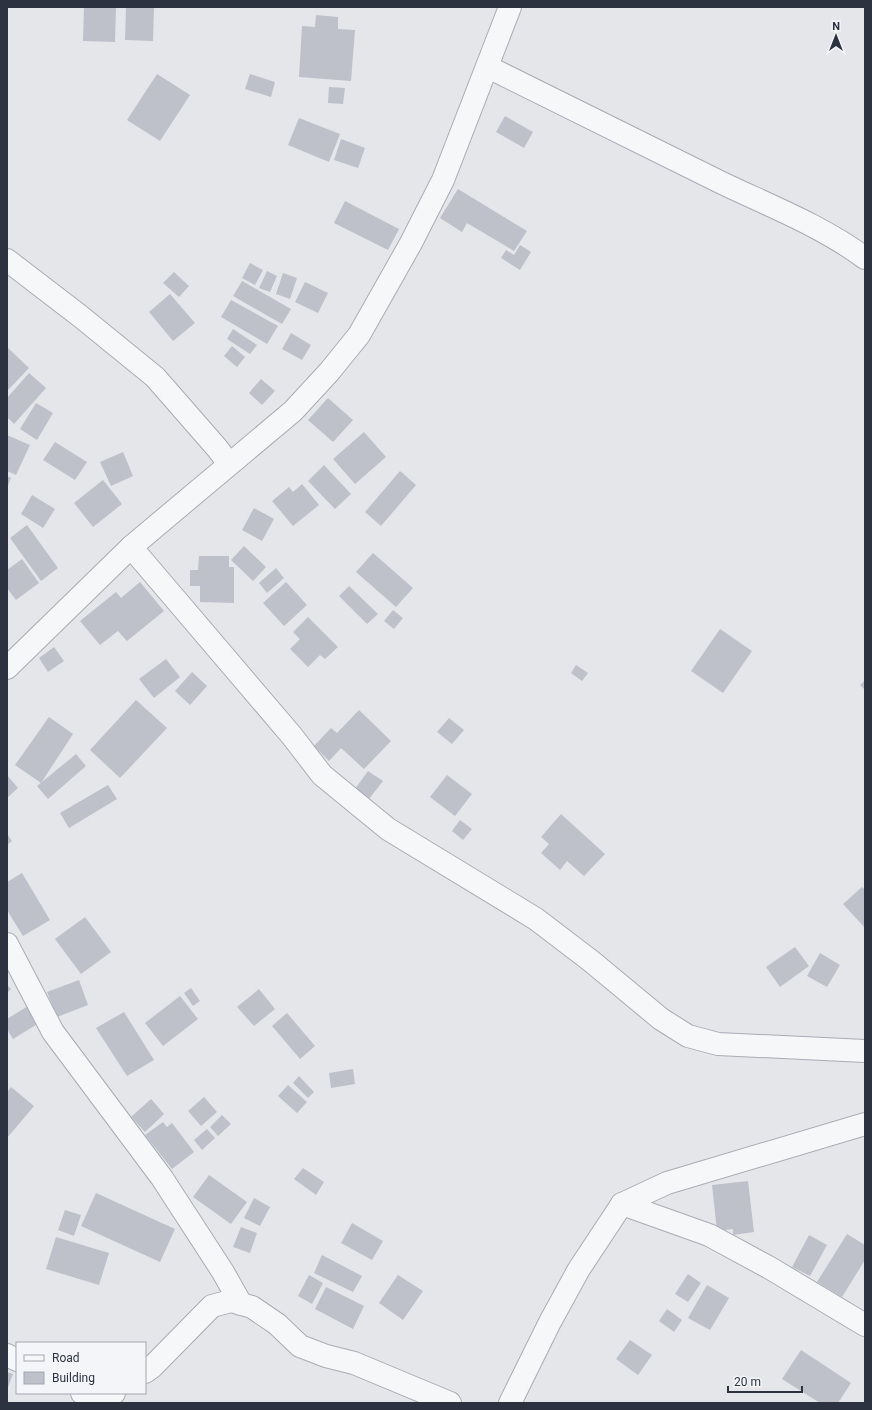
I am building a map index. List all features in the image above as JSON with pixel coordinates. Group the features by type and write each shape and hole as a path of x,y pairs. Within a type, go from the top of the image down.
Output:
{"street":[{"path":"7,668 131,547 293,411 329,372 359,335 411,243 443,180 510,7"},
{"path":"488,67 724,184 799,219 865,258"},
{"path":"7,260 80,316 155,377 217,448 229,464"},
{"path":"131,547 287,730 322,775 388,828 536,919 661,1019 688,1036 718,1044 865,1051"},
{"path":"7,944 53,1032 162,1178 223,1272 240,1304"},
{"path":"510,1403 550,1322 579,1269 622,1204 667,1183 865,1124"},
{"path":"622,1204 709,1235 770,1268 865,1325"},
{"path":"146,1371 212,1306 231,1301 252,1307 277,1324 300,1346 326,1356 354,1363 450,1403"},
{"path":"7,1355 16,1360"},
{"path":"91,1394 110,1396 113,1394"}],"building":[{"path":"84,7 116,7 115,42 83,41"},
{"path":"126,7 154,7 153,41 125,40"},
{"path":"316,15 338,17 338,29 355,30 351,81 299,77 302,26 315,27"},
{"path":"157,74 190,95 160,141 127,120"},
{"path":"250,74 275,82 271,97 245,89"},
{"path":"329,87 345,88 343,104 328,103"},
{"path":"505,116 533,132 524,148 496,132"},
{"path":"299,118 340,134 329,162 288,145"},
{"path":"341,139 365,148 358,168 334,160"},
{"path":"458,189 527,231 514,251 467,223 462,232 440,218"},
{"path":"345,201 399,229 388,250 334,223"},
{"path":"520,245 531,252 520,270 501,258 506,250 514,255"},
{"path":"250,263 263,270 255,285 242,278"},
{"path":"267,271 277,276 270,292 259,288"},
{"path":"174,272 189,286 179,297 163,283"},
{"path":"283,273 297,278 290,299 276,294"},
{"path":"242,281 291,309 282,324 233,296"},
{"path":"305,282 328,293 318,313 295,302"},
{"path":"170,294 195,323 173,341 149,312"},
{"path":"231,300 278,326 267,344 221,317"},
{"path":"233,329 257,345 250,354 227,339"},
{"path":"291,333 311,345 302,360 282,349"},
{"path":"232,346 245,357 237,367 224,356"},
{"path":"7,347 29,368 7,391"},
{"path":"29,373 46,388 14,424 7,417 7,398"},
{"path":"261,379 275,391 262,405 249,393"},
{"path":"328,398 353,420 333,442 308,420"},
{"path":"36,403 53,413 37,440 20,429"},
{"path":"364,432 386,457 355,484 333,459"},
{"path":"7,435 30,445 16,475 7,471"},
{"path":"55,442 87,462 75,480 43,460"},
{"path":"123,452 133,476 111,486 100,462"},
{"path":"324,465 351,494 335,509 308,481"},
{"path":"400,471 416,485 381,526 365,512"},
{"path":"7,476 11,478 7,488"},
{"path":"103,480 122,504 93,527 74,503"},
{"path":"302,484 319,505 293,526 272,501 289,487 293,492"},
{"path":"32,495 55,509 43,528 21,514"},
{"path":"254,508 274,519 262,541 242,530"},
{"path":"27,525 58,568 41,581 10,538"},
{"path":"244,546 266,567 253,581 231,560"},
{"path":"373,553 413,588 396,607 356,572"},
{"path":"199,556 229,556 229,567 234,567 234,603 200,602 200,586 190,586 190,570 198,570"},
{"path":"22,559 39,583 16,600 7,588 7,570"},
{"path":"276,568 284,578 267,593 259,583"},
{"path":"140,582 164,611 127,641 118,631 100,645 80,621 116,592 121,598"},
{"path":"286,582 307,605 284,626 263,603"},
{"path":"349,586 378,614 367,624 339,596"},
{"path":"393,610 403,618 394,629 384,621"},
{"path":"308,617 338,647 325,659 320,655 308,667 290,649 300,639 293,632"},
{"path":"720,629 752,651 723,693 691,671"},
{"path":"54,647 64,661 48,672 39,658"},
{"path":"166,659 180,677 154,698 139,679"},
{"path":"576,665 588,673 582,681 571,673"},
{"path":"192,672 207,686 190,705 175,691"},
{"path":"865,680 865,690 860,685"},
{"path":"136,700 167,728 120,778 90,750"},
{"path":"359,710 391,741 364,769 341,748 329,761 314,746 331,728 337,733"},
{"path":"49,717 73,734 41,783 15,765"},
{"path":"449,718 464,730 452,744 437,732"},
{"path":"76,754 86,766 48,799 37,786"},
{"path":"368,771 383,781 369,799 355,789"},
{"path":"7,775 18,788 7,798"},
{"path":"447,775 472,794 455,816 430,797"},
{"path":"108,785 117,799 69,828 60,813"},
{"path":"561,814 605,854 584,876 567,861 560,870 541,853 549,844 541,837"},
{"path":"460,820 472,829 463,840 452,831"},
{"path":"7,834 12,841 7,845"},
{"path":"22,873 50,920 23,936 7,910 7,882"},
{"path":"862,887 865,890 865,928 843,904"},
{"path":"85,917 111,952 81,974 55,939"},
{"path":"795,947 809,966 780,987 766,967"},
{"path":"820,953 840,965 827,987 807,976"},
{"path":"79,980 88,1005 57,1017 47,992"},
{"path":"7,985 11,989 7,993"},
{"path":"191,988 200,1001 193,1006 184,993"},
{"path":"259,989 275,1009 254,1026 237,1007"},
{"path":"180,996 198,1019 163,1046 145,1023"},
{"path":"28,1006 39,1023 13,1039 7,1029 7,1019"},
{"path":"124,1012 154,1060 127,1076 96,1028"},
{"path":"287,1013 315,1046 300,1059 272,1026"},
{"path":"353,1069 355,1084 331,1088 329,1073"},
{"path":"299,1076 314,1092 308,1098 293,1083"},
{"path":"288,1085 307,1102 297,1113 278,1096"},
{"path":"11,1087 34,1106 7,1138 7,1092"},
{"path":"204,1097 217,1112 201,1126 188,1111"},
{"path":"151,1099 164,1114 145,1132 131,1117"},
{"path":"222,1115 231,1124 218,1136 210,1127"},
{"path":"163,1122 167,1127 172,1123 194,1152 172,1169 145,1135"},
{"path":"207,1129 215,1138 202,1150 194,1140"},
{"path":"303,1168 324,1182 316,1195 294,1179"},
{"path":"209,1175 247,1202 231,1224 193,1197"},
{"path":"748,1181 754,1232 733,1235 733,1229 717,1231 712,1185"},
{"path":"96,1193 175,1229 160,1262 81,1226"},
{"path":"254,1198 270,1207 260,1226 244,1218"},
{"path":"65,1210 81,1215 74,1236 58,1230"},
{"path":"352,1223 383,1241 372,1260 341,1243"},
{"path":"241,1227 257,1233 250,1253 233,1247"},
{"path":"847,1234 865,1245 865,1260 842,1297 817,1282"},
{"path":"809,1235 827,1245 810,1276 792,1267"},
{"path":"56,1237 109,1253 99,1285 46,1269"},
{"path":"322,1255 362,1276 353,1292 314,1273"},
{"path":"688,1274 701,1283 688,1302 675,1294"},
{"path":"309,1275 323,1283 312,1304 298,1296"},
{"path":"398,1275 423,1291 403,1320 379,1303"},
{"path":"707,1285 729,1298 710,1330 688,1318"},
{"path":"326,1287 364,1306 353,1329 315,1309"},
{"path":"667,1309 682,1320 674,1332 659,1321"},
{"path":"630,1340 652,1355 638,1375 616,1359"},
{"path":"801,1350 851,1383 838,1403 820,1403 782,1379"},
{"path":"7,1372 13,1374 7,1390"}]}
